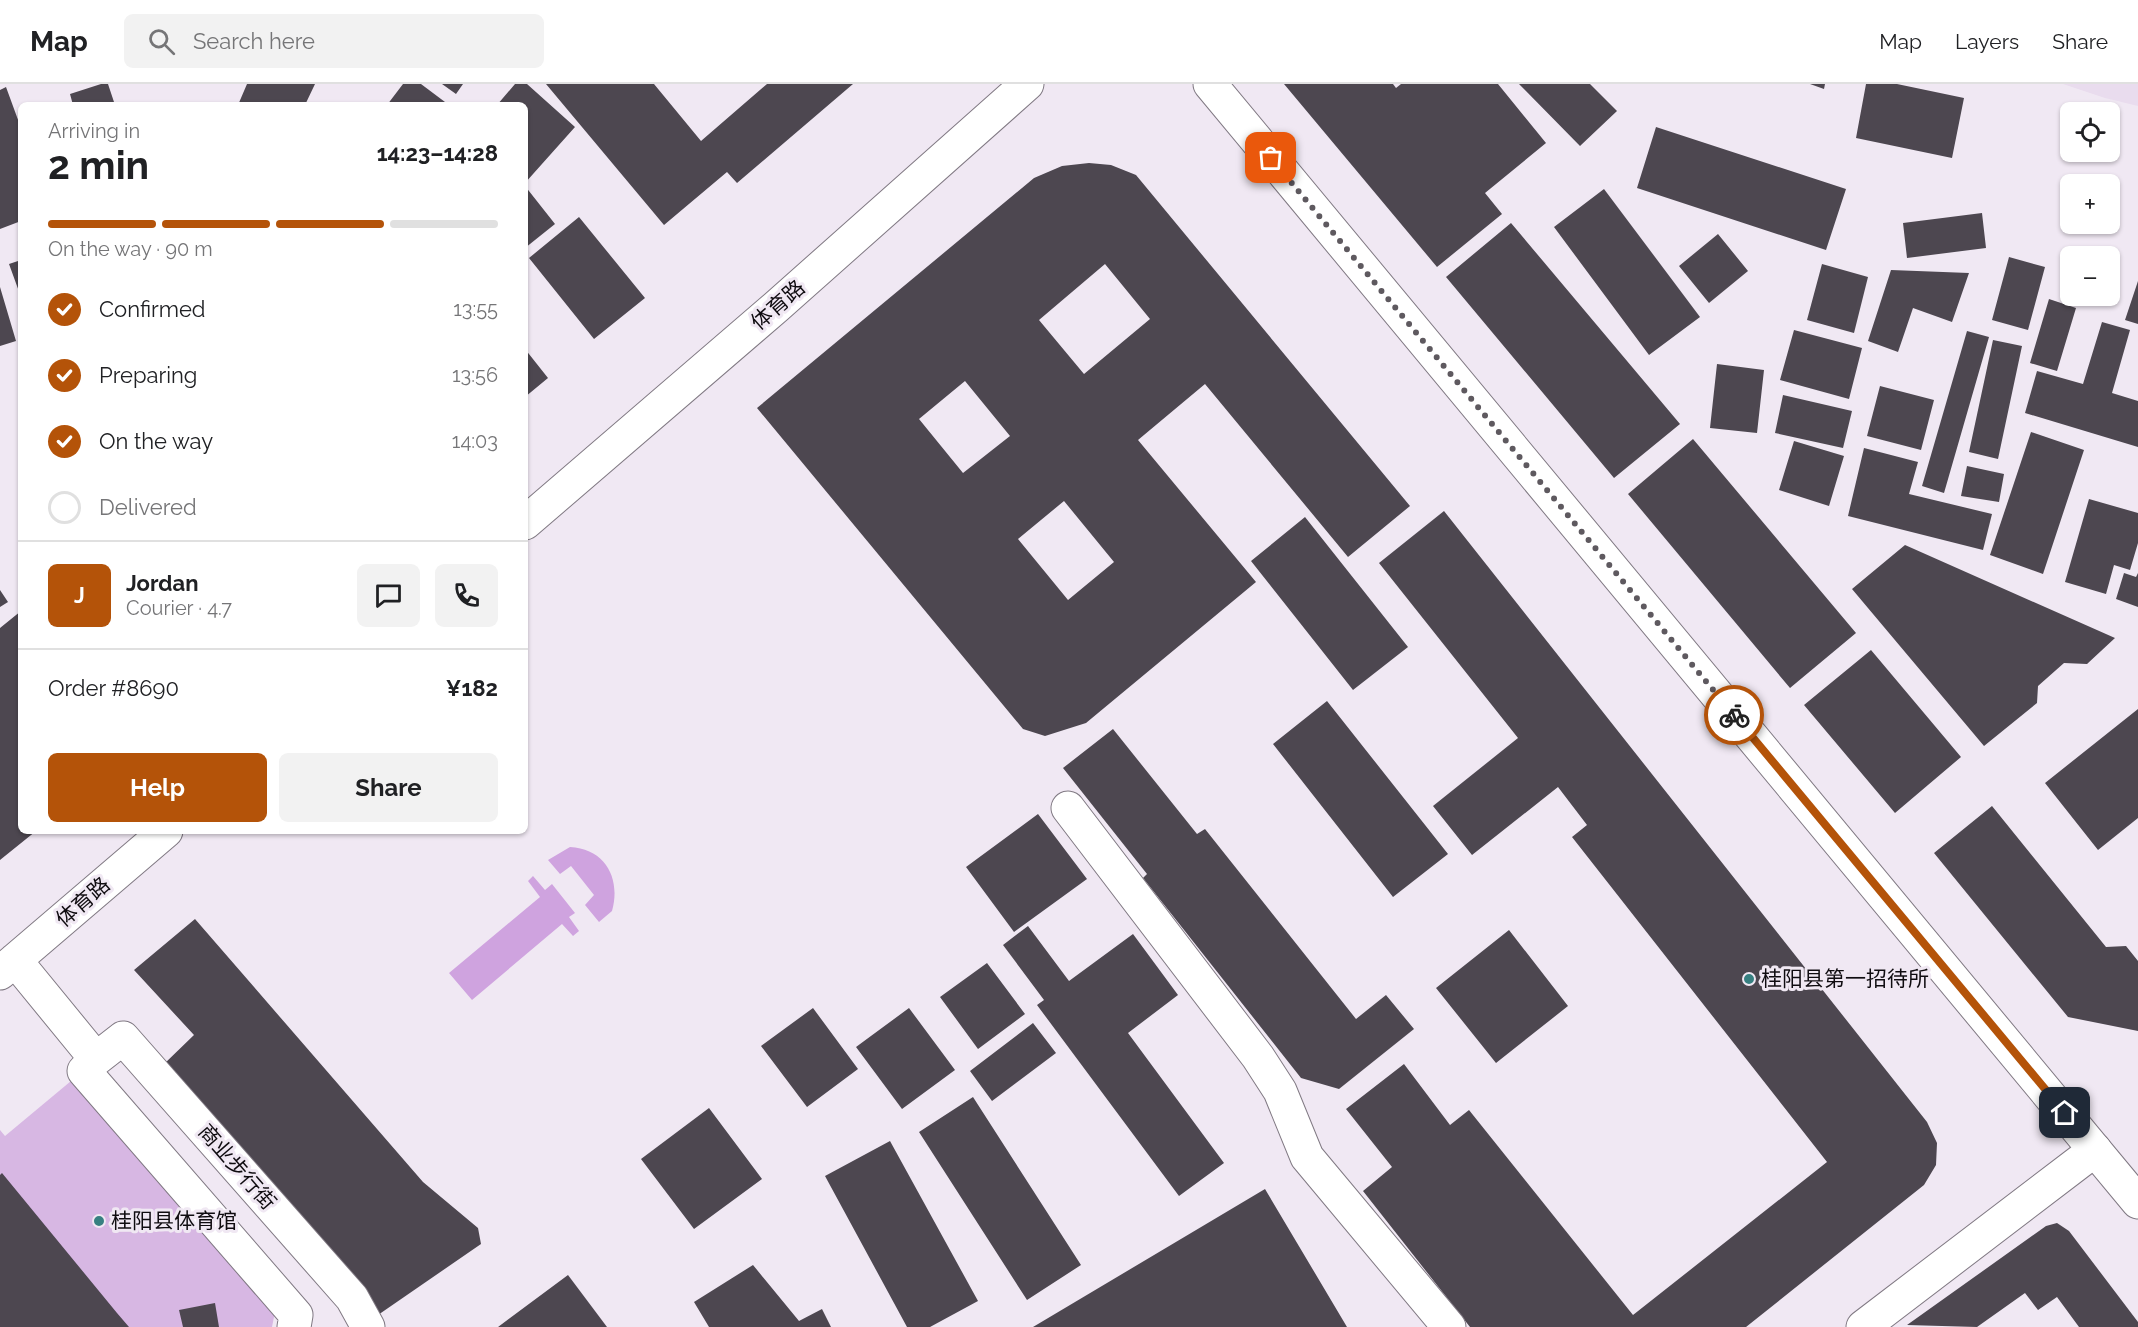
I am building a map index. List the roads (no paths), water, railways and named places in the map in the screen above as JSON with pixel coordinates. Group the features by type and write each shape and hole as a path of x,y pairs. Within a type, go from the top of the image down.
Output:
{"street":[{"name":"体育路","path":"528,520 776,307 1027,84"},
{"path":"1210,84 2138,1202"},
{"path":"1068,808 1258,1057 1280,1091 1307,1157 1449,1327"},
{"name":"体育路","path":"7,966 162,834"},
{"path":"7,966 96,1059 84,1071 296,1315 294,1327"},
{"name":"商业步行街","path":"96,1059 123,1038 352,1298 368,1327"},
{"path":"1863,1327 2095,1150"}],"place":[{"name":"桂阳县第一招待所","path":"1749,979"},
{"name":"桂阳县体育馆","path":"99,1221"}]}
